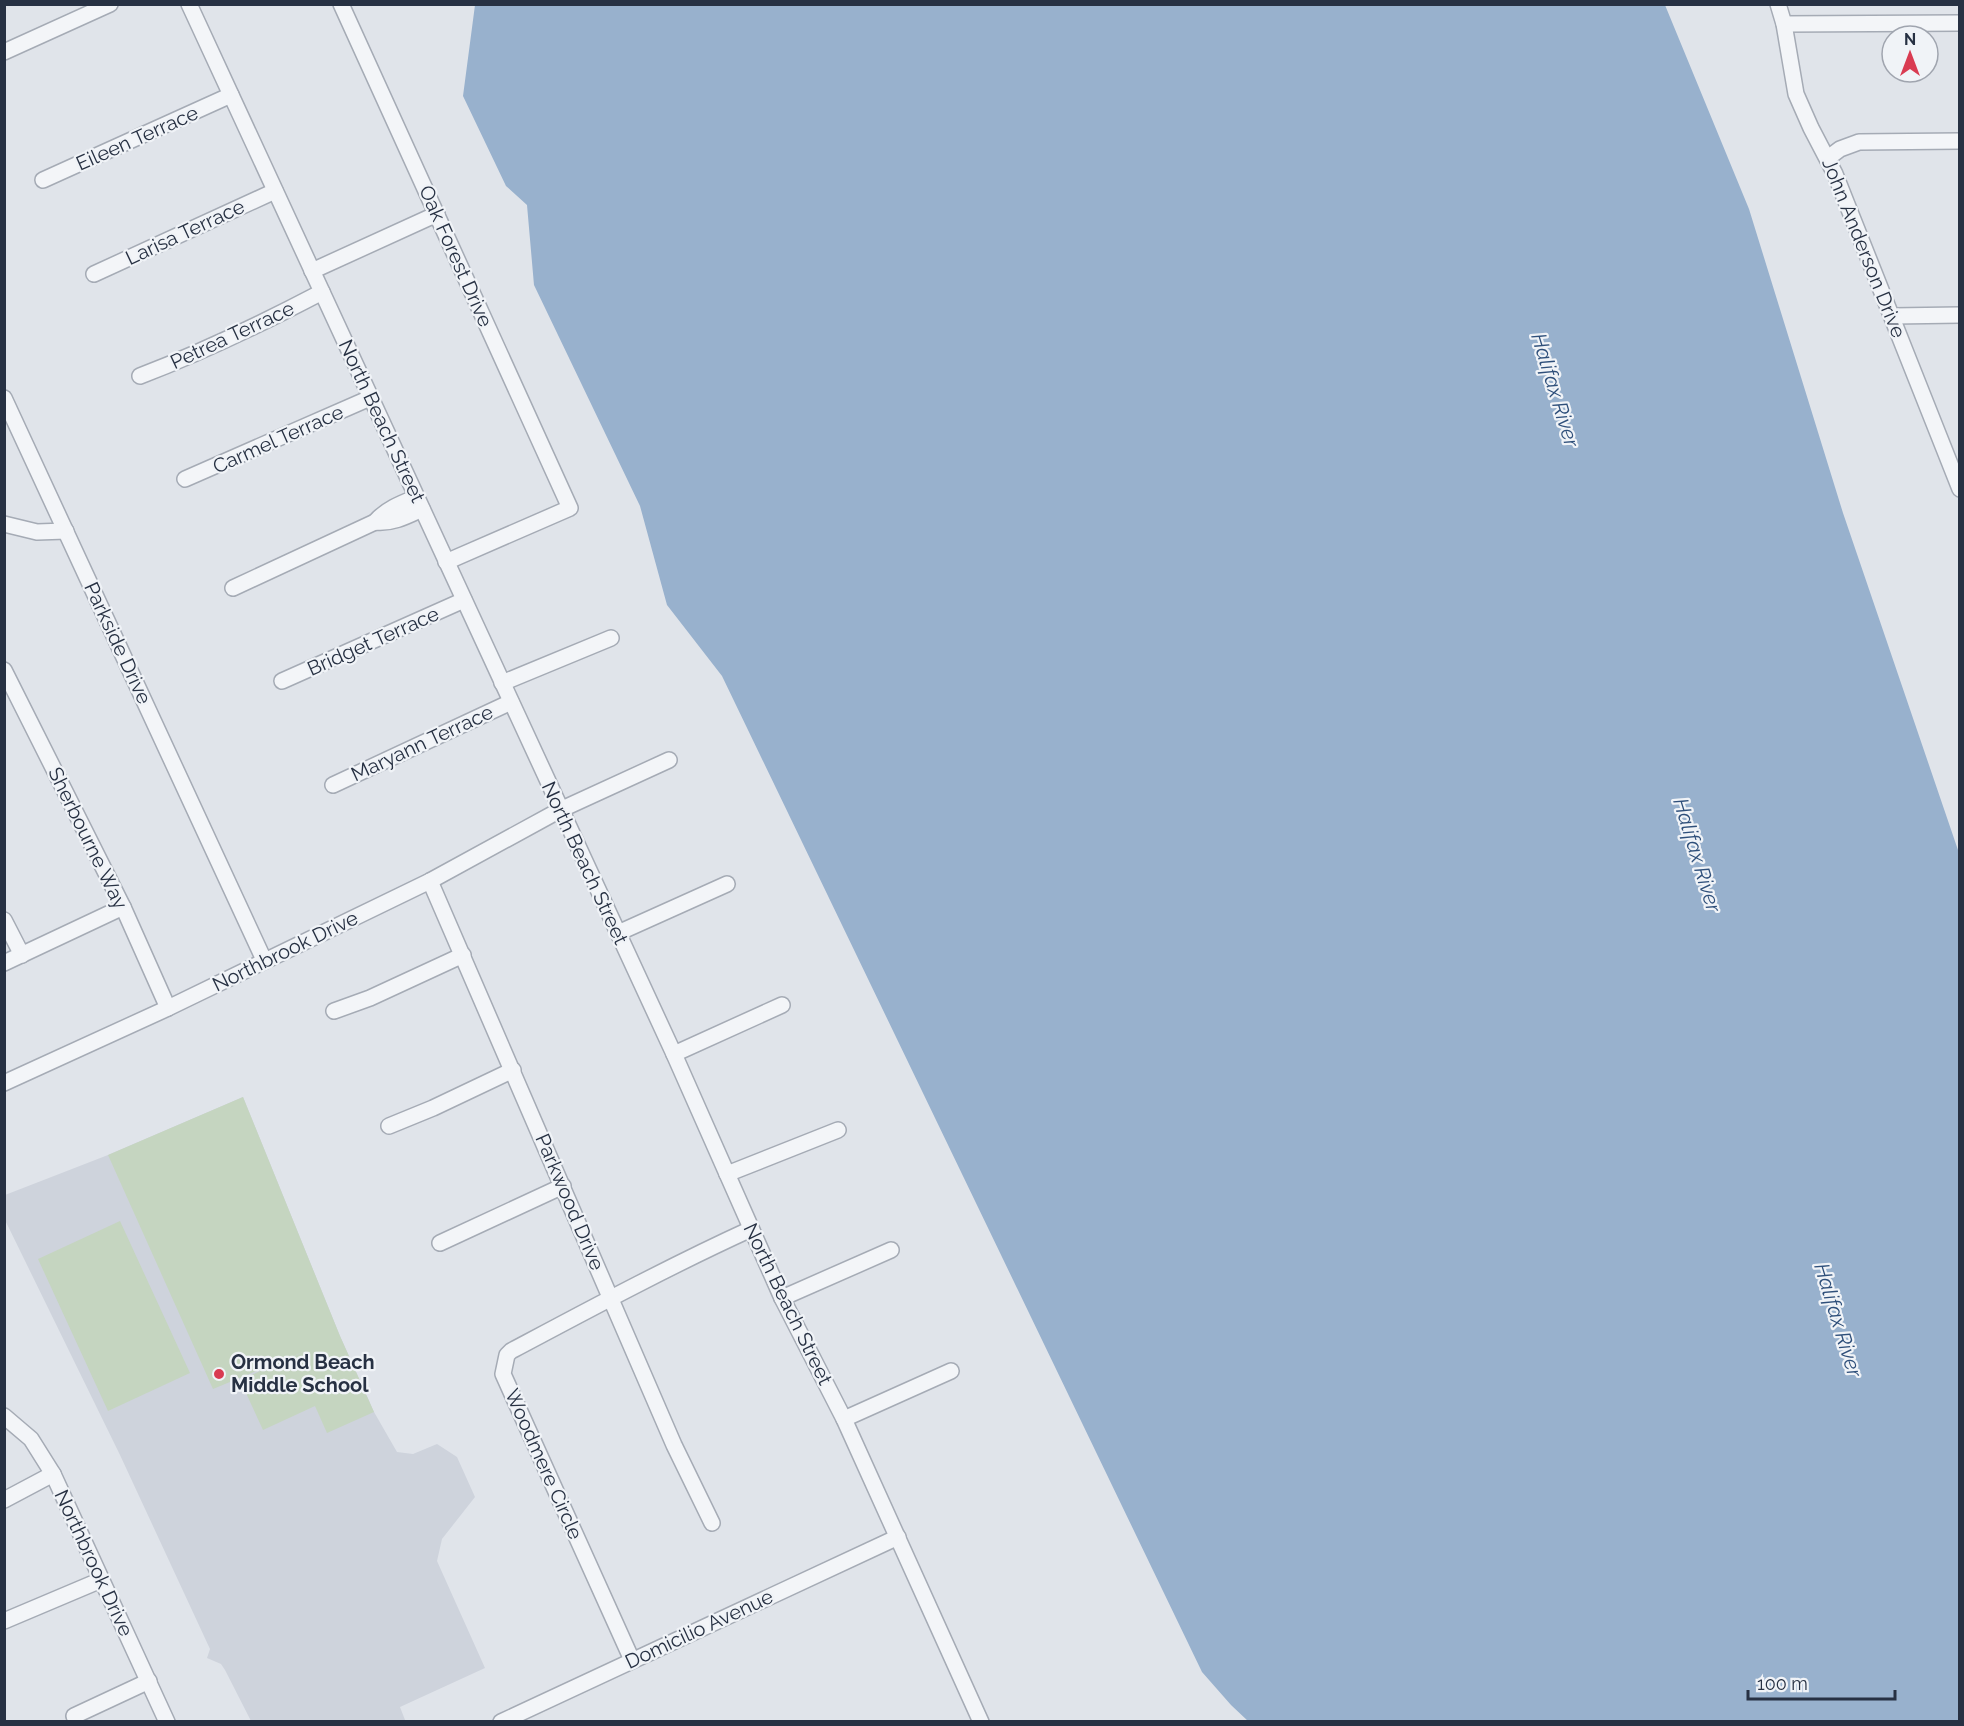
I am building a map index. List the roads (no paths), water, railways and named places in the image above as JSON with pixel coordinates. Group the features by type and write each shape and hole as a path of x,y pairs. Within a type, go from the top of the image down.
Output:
{"street":[{"path":"4,52 110,4"},
{"name":"North Beach Street","path":"189,4 674,1054 782,1298 844,1419 981,1722"},
{"name":"Oak Forest Drive","path":"341,4 570,508 446,562"},
{"name":"John Anderson Drive","path":"1778,4 1784,24 1796,94 1828,158 1893,316 1959,489"},
{"path":"1784,24 1959,23"},
{"name":"Eileen Terrace","path":"44,180 231,95"},
{"path":"1828,158 1840,149 1859,142 1959,141"},
{"name":"Larisa Terrace","path":"94,274 275,191"},
{"path":"312,271 436,214"},
{"name":"Petrea Terrace","path":"140,376 187,358 271,319 322,292"},
{"path":"1893,316 1959,315"},
{"name":"Parkside Drive","path":"4,398 264,960"},
{"name":"Carmel Terrace","path":"185,479 370,398"},
{"path":"233,588 375,522 393,507 419,503"},
{"path":"4,524 37,532 66,531"},
{"name":"Bridget Terrace","path":"282,681 464,600"},
{"path":"502,683 611,638"},
{"name":"Sherbourne Way","path":"4,670 123,908 168,1008"},
{"name":"Maryann Terrace","path":"333,784 511,702"},
{"name":"Northbrook Drive","path":"4,1083 168,1008 430,881 560,810 669,760"},
{"name":"Parkwood Drive","path":"430,881 674,1445 712,1522"},
{"path":"618,933 727,884"},
{"path":"4,963 123,908"},
{"path":"4,920 22,955"},
{"path":"334,1011 370,998 463,955"},
{"path":"674,1054 782,1005"},
{"path":"388,1126 433,1108 513,1070"},
{"path":"727,1174 838,1130"},
{"path":"440,1243 563,1186"},
{"name":"Woodmere Circle","path":"632,1660 503,1374 507,1355 611,1298 751,1229"},
{"path":"782,1298 891,1250"},
{"path":"844,1419 951,1371"},
{"name":"Northbrook Drive","path":"4,1416 31,1439 53,1474 167,1722"},
{"path":"4,1500 53,1474"},
{"name":"Domicilio Avenue","path":"501,1722 898,1537"},
{"path":"4,1621 101,1580"},
{"path":"71,1720 149,1681"}],"water":[{"name":"Halifax River","path":"475,5 1665,5 1749,209 1843,513 1959,853 1959,1721 1249,1722 1202,1672 722,676 667,605 640,506 534,285 527,205 506,186 463,96"}],"place":[{"name":"Ormond Beach Middle School","path":"219,1374"}]}
